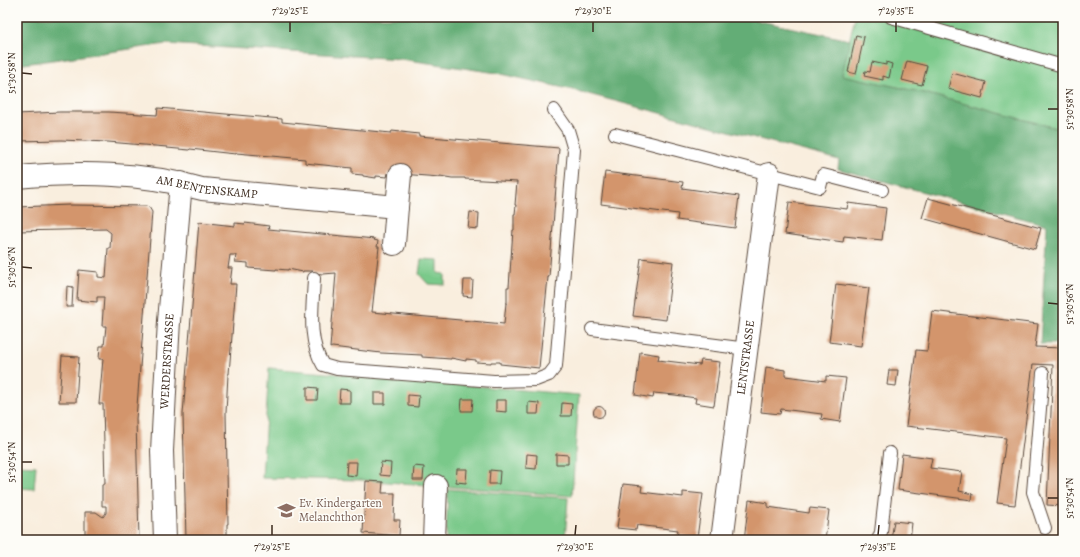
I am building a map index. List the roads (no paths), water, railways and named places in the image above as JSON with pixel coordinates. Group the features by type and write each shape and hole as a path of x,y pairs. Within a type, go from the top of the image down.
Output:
{"street":[{"name":"AM BENTENSKAMP","path":"17,177 83,174 140,177 181,183 202,189 397,207"},
{"name":"LENTSTRASSE","path":"722,540 769,174"},
{"path":"394,244 400,175"},
{"name":"WERDERSTRASSE","path":"165,540 162,451 169,321 181,183"},
{"path":"434,540 436,486"}],"lane":[{"path":"891,17 1063,66"},
{"path":"314,278 312,324 313,342 317,356 323,365 337,369 494,381 536,380 549,375 556,366 574,150 568,130 554,110"},
{"path":"615,134 820,188 823,175 882,190"},
{"path":"592,329 747,349"},
{"path":"1043,373 1033,492 1045,528"},
{"path":"878,540 881,532 890,453"}],"place":[{"name":"Ev. Kindergarten Melanchthon","path":"286,510"}]}
